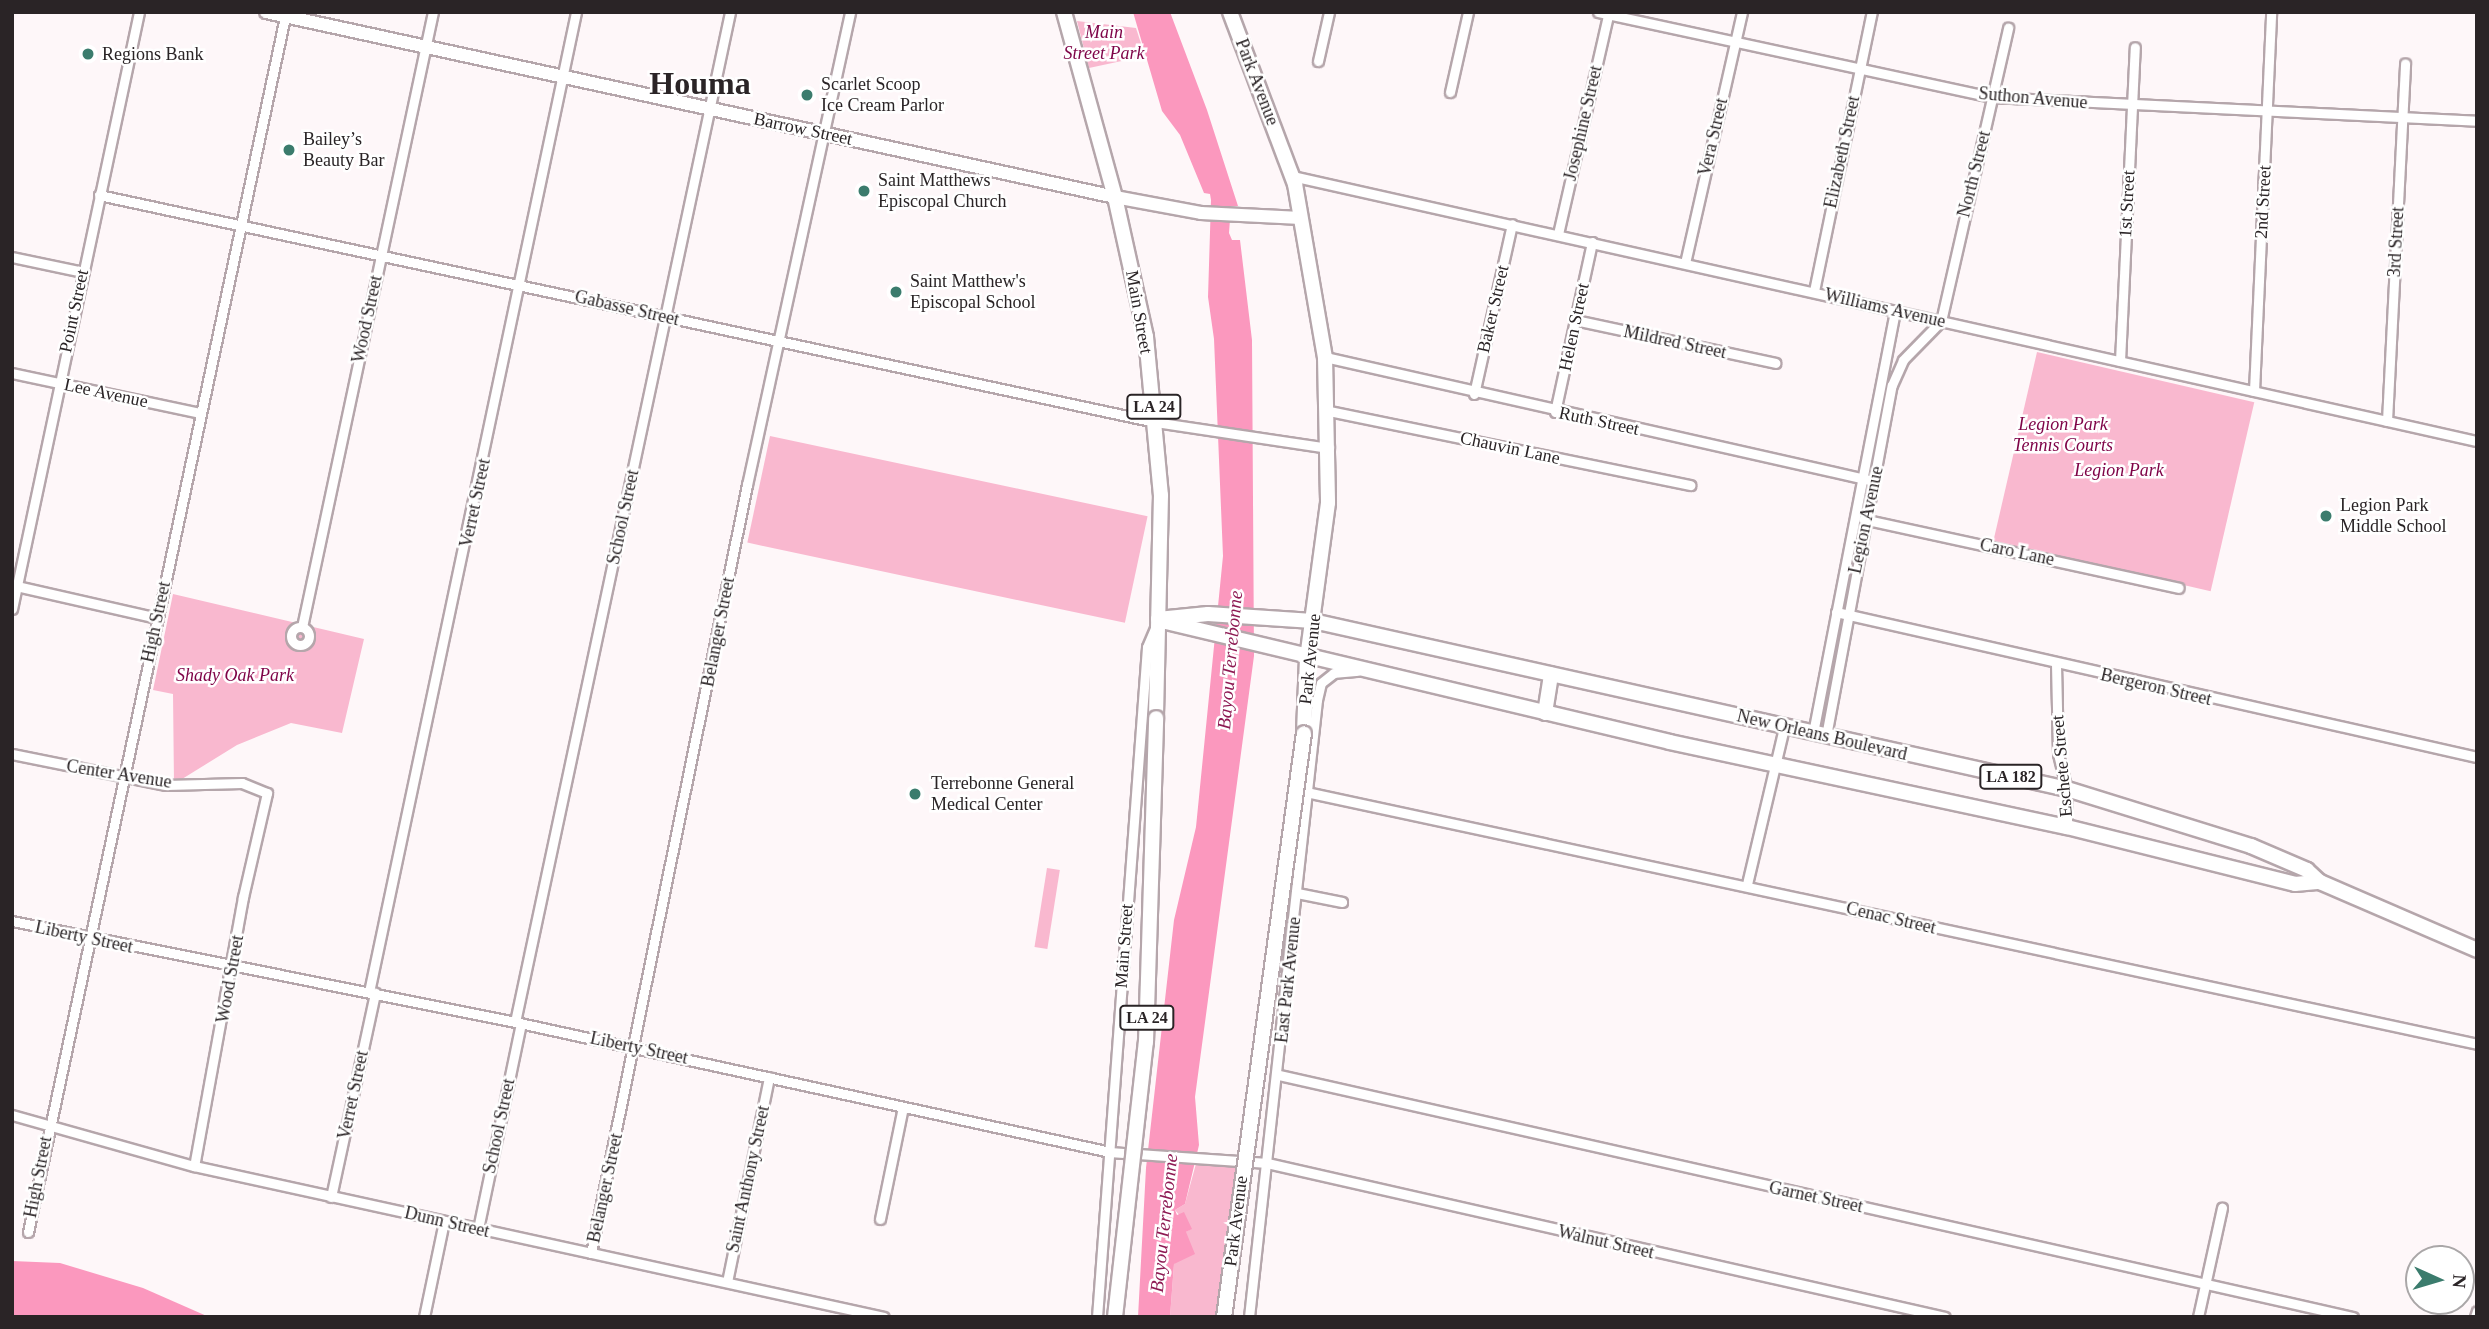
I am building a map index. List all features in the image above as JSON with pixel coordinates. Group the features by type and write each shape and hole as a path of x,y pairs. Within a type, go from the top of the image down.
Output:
{"main road":[{"name":"Barrow Street","path":"266,12 286,14 426,48 1115,197 1201,213 1301,218"},
{"name":"Main Street","path":"1064,12 1115,197 1146,337 1161,495 1146,1042 1115,1317"},
{"name":"Park Avenue","path":"1224,1317 1304,733 1307,658 1328,503 1329,448 1325,357 1292,176 1230,12"},
{"name":"LA 182","path":"1158,619 1208,614 1312,621"},
{"name":"LA 182","path":"1158,619 1207,635 1307,658"},
{"name":"New Orleans Boulevard","path":"1312,621 2067,789 2181,821 2307,870 2320,882 2477,950"},
{"name":"New Orleans Boulevard","path":"1307,658 1776,765 2067,827 2294,884 2320,882"},
{"path":"1545,713 1551,674"}],"street":[{"name":"Point Street","path":"12,609 139,12"},
{"name":"Wood Street","path":"302,627 433,12"},
{"name":"Verret Street","path":"331,1197 576,12"},
{"name":"School Street","path":"478,1229 518,1022 730,12"},
{"name":"Belanger Street","path":"591,1253 636,1047 747,485 850,12"},
{"path":"1318,61 1329,12"},
{"path":"1450,92 1468,12"},
{"name":"Vera Street","path":"1685,263 1742,12"},
{"name":"Elizabeth Street","path":"1814,291 1872,12"},
{"name":"2nd Street","path":"2254,391 2271,12"},
{"name":"Suthon Avenue","path":"1605,13 1994,98 2477,121"},
{"name":"Josephine Street","path":"1558,234 1605,13"},
{"name":"High Street","path":"28,1232 122,777 286,14"},
{"name":"North Street","path":"1941,321 1994,98 2008,27"},
{"name":"1st Street","path":"2120,360 2134,47"},
{"name":"3rd Street","path":"2387,421 2405,64"},
{"name":"Williams Avenue","path":"1292,176 2477,441"},
{"name":"Gabasse Street","path":"99,195 1156,422 1329,448"},
{"name":"Baker Street","path":"1474,394 1512,224"},
{"name":"Helen Street","path":"1555,412 1592,242"},
{"path":"12,257 83,272"},
{"name":"Legion Avenue","path":"1819,734 1827,659 1895,310"},
{"name":"Mildred Street","path":"1575,320 1775,363"},
{"name":"Legion Avenue","path":"1819,734 1838,662 1891,393 1903,360 1941,321"},
{"name":"Ruth Street","path":"1325,357 1474,394 1874,481"},
{"name":"Lee Avenue","path":"12,373 200,414"},
{"path":"1879,390 1891,393"},
{"name":"Chauvin Lane","path":"1329,411 1690,485"},
{"name":"Caro Lane","path":"1854,517 2179,588"},
{"path":"15,586 157,618"},
{"name":"Bergeron Street","path":"1836,612 2056,664 2477,757"},
{"name":"Main Street","path":"1097,1317 1147,647 1158,619"},
{"path":"1827,659 1838,662"},
{"name":"Eschete Street","path":"2056,664 2058,754 2067,789 2067,827"},
{"name":"East Park Avenue","path":"1249,1317 1279,1075 1306,792 1321,683 1334,673 1358,670"},
{"path":"1747,884 1784,727"},
{"name":"Center Avenue","path":"12,754 166,785 242,783 267,793"},
{"name":"Cenac Street","path":"1306,792 1747,884 2103,966 2477,1044"},
{"name":"Wood Street","path":"194,1166 234,963 243,897 267,793"},
{"path":"1297,893 1342,902"},
{"name":"Liberty Street","path":"12,921 172,956 234,963 518,1022 1110,1152 1267,1163"},
{"name":"Garnet Street","path":"1279,1075 2353,1317"},
{"name":"Saint Anthony Street","path":"727,1282 769,1077"},
{"path":"880,1219 903,1107"},
{"name":"Dunn Street","path":"12,1115 194,1166 884,1317"},
{"name":"Walnut Street","path":"1267,1163 1945,1317"},
{"path":"2197,1317 2222,1208"},
{"path":"424,1317 444,1221"},
{"path":"2475,1317 2477,1311"}],"green space":[{"name":"Main Street Park","path":"1077,21 1136,28 1145,56 1089,68"},
{"name":"Legion Park","path":"2037,352 2254,402 2211,591 1993,541"},
{"path":"770,436 1148,516 1125,623 747,543"},
{"name":"Shady Oak Park","path":"173,594 364,639 342,733 291,723 237,745 174,784 173,694 153,690"},
{"path":"1047,868 1060,870 1047,949 1034,947"},
{"path":"1197,1160 1247,1162 1225,1317 1170,1317 1174,1264 1186,1232 1191,1229 1175,1210 1185,1204"}],"water":[{"name":"Bayou Terrebonne","path":"1133,12 1170,12 1207,110 1238,206 1231,206 1229,233 1232,240 1240,240 1252,340 1254,656 1195,1097 1199,1145 1185,1204 1175,1210 1177,1215 1184,1212 1192,1229 1186,1232 1195,1254 1174,1264 1170,1317 1138,1317 1146,1168 1174,920 1196,827 1223,556 1214,339 1208,297 1211,200 1210,194 1204,193 1180,135 1162,111"},
{"path":"12,1261 60,1263 143,1288 209,1317 12,1317"}],"place":[{"name":"Regions Bank","path":"88,54"},
{"name":"Scarlet Scoop Ice Cream Parlor","path":"807,95"},
{"name":"Bailey’s Beauty Bar","path":"289,150"},
{"name":"Saint Matthews Episcopal Church","path":"864,191"},
{"name":"Saint Matthew's Episcopal School","path":"896,292"},
{"name":"Legion Park Middle School","path":"2326,516"},
{"name":"Terrebonne General Medical Center","path":"915,794"}],"district":[{"name":"Houma","path":"700,83"}],"park label":[{"name":"Legion Park Tennis Courts","path":"2063,436"}]}
